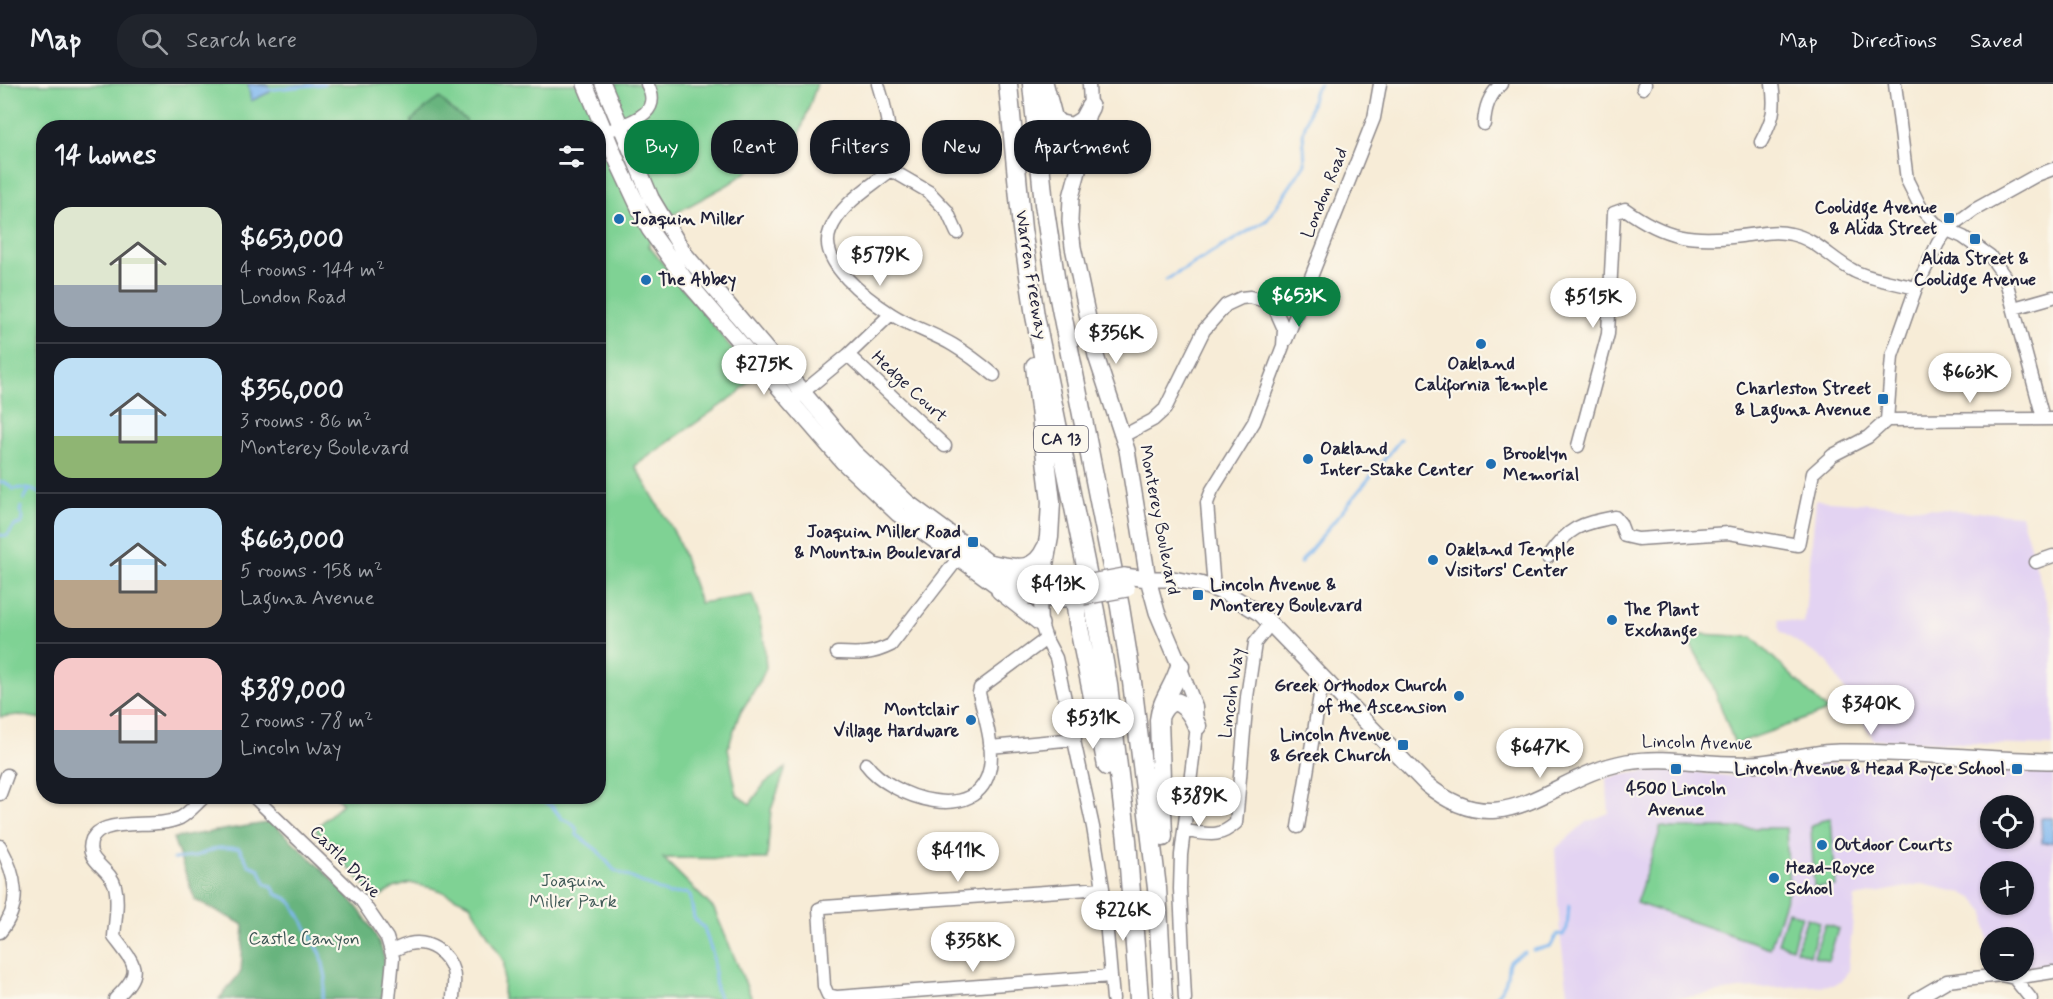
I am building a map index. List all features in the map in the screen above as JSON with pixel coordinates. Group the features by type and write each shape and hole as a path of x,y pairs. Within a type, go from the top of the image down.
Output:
{"highway":[{"name":"Warren Freeway","path":"1008,84 1022,229 1035,316 1095,610 1108,685 1127,840 1139,999"},
{"name":"Warren Freeway","path":"1032,84 1044,204 1056,283 1120,607 1132,682 1157,888 1163,999"},
{"path":"1044,84 1053,118 1059,124 1072,127 1083,120 1090,107"},
{"path":"1035,316 1032,339 1050,488 1051,515 1040,593"},
{"path":"985,570 1033,565 1042,555 1049,537"},
{"path":"1079,593 1077,623 1100,731 1134,919"},
{"path":"1157,888 1163,863 1159,720 1162,705 1180,666"},
{"path":"1159,720 1164,708 1173,703 1179,703 1189,709 1197,726"}],"main road":[{"path":"585,84 684,253 796,397 843,462 898,514 958,559 985,570"},
{"path":"603,84 613,129"},
{"name":"Monterey Boulevard","path":"1077,174 1071,197 1071,233 1096,356 1130,464 1148,579 1160,618 1180,666"},
{"path":"796,397 907,502 967,546 985,570 1043,632"},
{"name":"Lincoln Avenue","path":"985,570 1015,579 1040,593 1056,587 1079,593 1148,579 1173,579 1214,588 1242,602 1271,623 1426,784 1449,800 1476,810 1491,811 1520,807 1598,770 1651,759 1752,764 1839,752 2053,761"}],"street":[{"path":"613,129 635,121 646,114 652,93 647,84"},
{"path":"878,84 886,120"},
{"name":"Monterey Boulevard","path":"1088,120 1089,84"},
{"name":"London Road","path":"1214,588 1207,503 1212,490 1254,423 1374,118 1380,84"},
{"path":"1484,124 1485,107 1493,92 1501,84"},
{"path":"1761,142 1772,122 1775,104 1772,84"},
{"path":"1548,557 1559,541 1570,531 1586,523 1615,517 1625,536 1638,539 1729,533 1798,545 1813,473 1833,455 1868,437 1887,420 2048,418 2005,277 1990,256 1963,237 1938,226 1921,208 1907,180 1895,84"},
{"path":"1887,420 1892,356 1916,288 1938,243 1947,230 1974,210 2037,175 2053,169"},
{"path":"886,174 854,198 837,217 828,233 828,250 833,260 859,290 891,314 952,344 994,375"},
{"path":"898,174 929,192 947,211 957,233"},
{"path":"1578,446 1608,334 1614,213 1624,209 1643,222 1666,233 1700,239 1767,232 1792,234 1818,245 1854,272 1916,288"},
{"path":"1123,436 1153,420 1165,409 1204,330 1226,305 1241,298 1250,297 1269,302 1281,318 1284,329 1283,346"},
{"path":"2014,308 2053,297"},
{"path":"796,397 848,355 891,314"},
{"name":"Hedge Court","path":"848,355 945,446"},
{"path":"837,653 866,654 878,652 891,645 967,546"},
{"path":"2037,562 2053,556"},
{"path":"1040,593 1043,632 1056,658 1075,739 1103,888 1113,999"},
{"name":"Lincoln Way","path":"1184,831 1219,835 1236,824 1246,697 1255,643 1271,623"},
{"path":"866,764 873,774 910,795 936,802 953,802 968,798 981,787 990,768 990,747 979,693 980,688 1043,632"},
{"name":"Monterey Boulevard","path":"1180,666 1196,707 1197,726 1181,855 1180,889 1185,999"},
{"path":"1298,827 1320,695 1329,682"},
{"path":"990,747 1075,739"},
{"path":"0,794 6,775"},
{"path":"115,999 131,983 135,971 130,958 114,937 117,895 111,877 90,853 93,836 103,828 118,825 164,823 181,817 196,804"},
{"name":"Castle Drive","path":"261,804 360,900 387,938 392,951"},
{"path":"0,846 14,878 15,896 0,932"},
{"path":"1103,888 824,907 819,909 824,986 828,995 837,997 964,994 1111,976"},
{"path":"389,999 392,951 411,943 433,946 449,961 455,982 453,999"},
{"path":"2034,975 2053,972"},
{"path":"1916,999 1947,981 1980,977"},
{"path":"2016,981 2031,999"}],"shaded area":[{"path":"1816,500 2021,515 2053,624 2053,746 1874,740 1828,662 1780,631 1778,619 1804,624"},
{"name":"Head-Royce School","path":"1815,763 1984,772 2053,773 2053,965 2034,967 2034,927 1986,927 1985,915 2034,915 2034,861 1980,861 1980,906 1974,899 1963,893 1922,884 1855,897 1848,971 1842,981 1834,985 1738,989 1675,999 1569,999 1560,934 1555,849 1586,822 1609,813 1606,778 1666,770 1732,776 1779,771"}],"green space":[{"name":"Joaquin Miller Park","path":"0,84 817,84 798,137 798,120 711,120 711,174 744,174 674,214 648,245 754,376 737,394 635,466 677,537 700,603 752,595 758,612 764,641 766,668 739,715 728,748 737,795 750,804 765,783 786,768 771,810 767,859 663,858 714,909 752,999 503,999 504,962 470,904 436,889 410,883 394,888 376,899 315,829 342,804 606,804 606,120 36,120 36,718 18,715 0,717"},
{"path":"440,98 466,120 412,120"},
{"path":"1684,633 1752,637 1828,711 1735,744 1709,676"},
{"name":"Outdoor Courts","path":"1831,818 1836,886 1814,887 1811,827 1824,819"},
{"name":"Castle Canyon","path":"272,822 337,884 366,920 384,957 382,999 219,999 241,972 244,925 195,900 173,838"},
{"path":"1662,826 1668,828 1786,828 1789,889 1770,948 1636,903"},
{"path":"1788,911 1802,916 1792,948 1778,943"},
{"path":"1807,918 1820,922 1810,955 1796,950"},
{"path":"1825,924 1838,929 1828,961 1814,956"}],"water":[{"path":"248,84 268,86 270,92 251,101"},
{"path":"2041,818 2053,818 2053,842 2042,843"}],"waterway":[{"path":"266,90 324,84"},
{"path":"1166,280 1267,220 1305,164 1303,133 1315,90 1320,84"},
{"path":"1300,563 1401,439"},
{"path":"0,482 5,482 13,489 22,488 36,492"},
{"path":"24,499 29,490"},
{"path":"0,535 7,536 14,526 22,523 21,507"},
{"path":"548,804 562,819 570,822 576,828 577,835 597,850 614,870 668,894 687,893 690,895 694,918 704,928 713,955 716,990 720,999"},
{"path":"174,859 193,857 218,848 239,848 249,865 259,869 266,884 272,886 276,894 293,904 321,954 326,978 322,999"},
{"path":"1533,950 1551,946 1557,934 1563,935 1567,928 1569,905"},
{"path":"1493,999 1506,981 1509,963 1525,952"}],"place":[{"name":"Coolidge Avenue & Alida Street","path":"1949,218"},
{"name":"Joaquin Miller","path":"619,219"},
{"name":"Alida Street & Coolidge Avenue","path":"1975,239"},
{"name":"The Abbey","path":"646,280"},
{"name":"Oakland California Temple","path":"1481,344"},
{"name":"Charleston Street & Laguna Avenue","path":"1883,399"},
{"name":"Oakland Inter-Stake Center","path":"1308,459"},
{"name":"Brooklyn Memorial","path":"1491,464"},
{"name":"Joaquin Miller Road & Mountain Boulevard","path":"973,542"},
{"name":"Oakland Temple Visitors' Center","path":"1433,560"},
{"name":"Lincoln Avenue & Monterey Boulevard","path":"1198,595"},
{"name":"The Plant Exchange","path":"1612,620"},
{"name":"Greek Orthodox Church of the Ascension","path":"1459,696"},
{"name":"Montclair Village Hardware","path":"971,720"},
{"name":"Lincoln Avenue & Greek Church","path":"1403,745"},
{"name":"4500 Lincoln Avenue","path":"1676,769"},
{"name":"Lincoln Avenue & Head Royce School","path":"2017,769"},
{"name":"Outdoor Courts","path":"1822,845"},
{"name":"Head-Royce School","path":"1774,878"}]}
